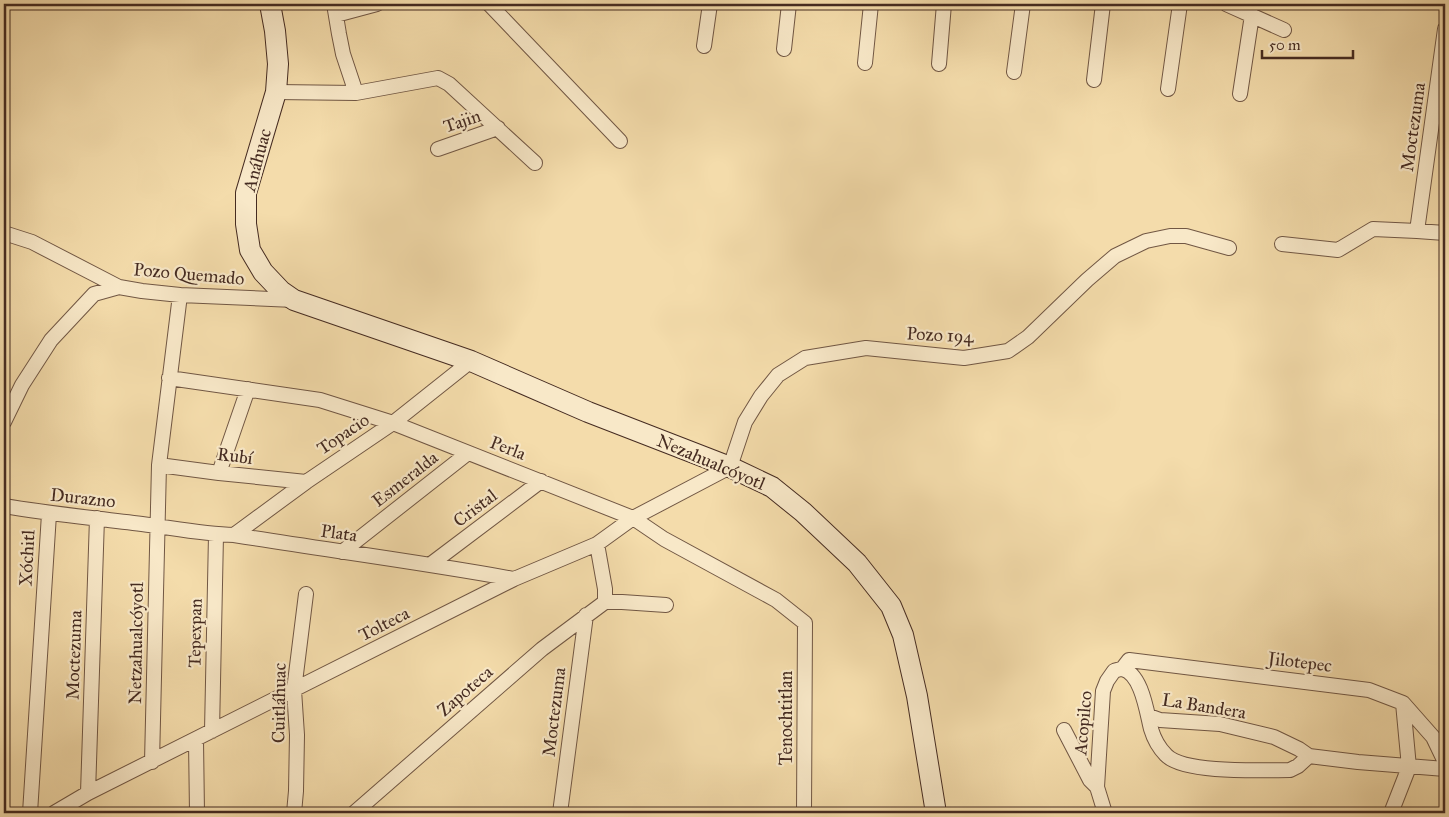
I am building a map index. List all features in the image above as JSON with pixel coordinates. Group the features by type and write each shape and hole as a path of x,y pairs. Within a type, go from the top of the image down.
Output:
{"main road":[{"name":"Anáhuac","path":"270,4 278,64 276,92 246,193 246,224 250,250 263,272 281,291 294,300"},
{"name":"Nezahualcóyotl","path":"294,300 471,361 588,412 730,467 772,487 803,512 857,563 891,606 903,635 917,696 936,813"}],"street":[{"path":"356,93 343,54 335,9 377,4"},
{"path":"489,4 620,141"},
{"path":"704,46 710,4"},
{"path":"784,49 789,4"},
{"path":"865,63 871,4"},
{"path":"939,64 944,4"},
{"path":"1014,72 1023,4"},
{"path":"1094,80 1103,4"},
{"path":"1168,89 1180,4"},
{"path":"1226,4 1284,30"},
{"path":"1240,94 1252,15"},
{"name":"Moctezuma","path":"1417,230 1445,29"},
{"path":"276,92 356,93 438,78 449,84 536,163"},
{"name":"Tajin","path":"438,149 498,128"},
{"path":"1282,244 1338,250 1373,229 1445,233"},
{"name":"Pozo Quemado","path":"4,233 32,242 119,287 180,294 294,300"},
{"name":"Pozo 194","path":"730,467 745,422 761,396 778,375 805,358 866,348 964,358 1008,351 1028,337 1087,280 1115,256 1146,241 1170,236 1186,236 1229,248"},
{"path":"4,422 22,385 51,340 94,294 119,287"},
{"name":"Netzahualcóyotl","path":"152,762 159,464 180,294"},
{"name":"Topacio","path":"234,535 306,482 393,423 471,361"},
{"name":"Perla","path":"169,378 320,400 393,423 633,518 664,539 776,600 805,624"},
{"path":"219,473 248,389"},
{"name":"Esmeralda","path":"342,552 468,453"},
{"name":"Rubí","path":"159,464 219,473 306,482"},
{"name":"Tolteca","path":"54,813 88,793 514,579 597,544 633,518 730,467"},
{"name":"Cristal","path":"430,564 541,481"},
{"name":"Durazno","path":"4,506 49,514 158,526"},
{"name":"Xóchitl","path":"30,813 49,514"},
{"name":"Moctezuma","path":"88,793 97,518"},
{"name":"Plata","path":"158,526 216,535 234,535 430,564 514,579"},
{"name":"Tepexpan","path":"212,731 216,535"},
{"path":"597,544 605,589 605,602 666,605"},
{"name":"Cuitláhuac","path":"294,813 297,736 294,690 306,594"},
{"name":"Zapoteca","path":"354,813 542,649 605,602"},
{"name":"Moctezuma","path":"560,813 586,615"},
{"name":"Tenochtitlan","path":"804,813 805,624"},
{"name":"Jilotepec","path":"1122,670 1129,660 1369,690 1404,703 1433,738 1445,762"},
{"path":"1122,670 1131,674 1138,686 1145,701 1151,728 1158,746 1168,758 1184,764 1217,770 1290,770 1298,766 1309,756 1445,769"},
{"name":"Acopilco","path":"1105,813 1097,787 1103,691 1114,671 1122,670"},
{"path":"1391,813 1409,767 1404,703"},
{"name":"La Bandera","path":"1149,716 1160,720 1220,724 1274,738 1300,749 1309,756"},
{"path":"1064,730 1090,780 1097,787"},
{"path":"196,740 197,813"}]}
